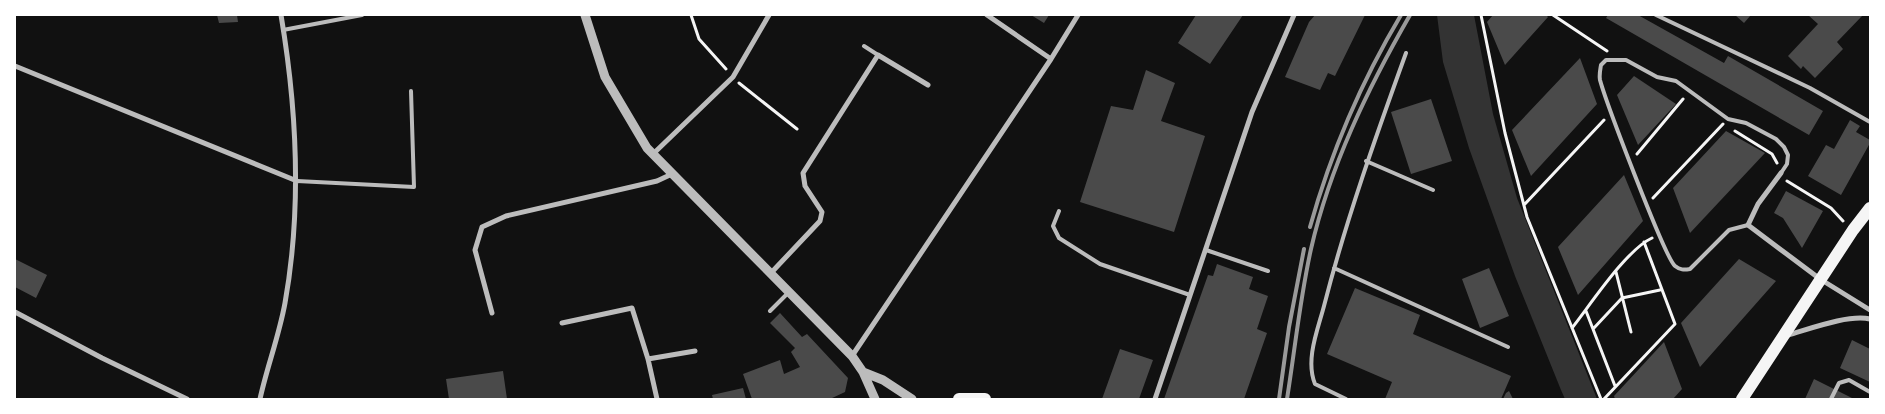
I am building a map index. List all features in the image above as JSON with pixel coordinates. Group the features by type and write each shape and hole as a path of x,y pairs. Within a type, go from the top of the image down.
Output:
{"main road":[{"path":"1742,399 1852,230 1870,208"},
{"path":"959,399 985,399"}],"street":[{"path":"260,399 285,303 297,182 281,15"},
{"path":"585,15 605,77 630,122 653,154 852,356 864,372 875,399"},
{"path":"653,154 732,78 769,15"},
{"path":"987,15 1051,60"},
{"path":"852,356 1051,60 1078,15"},
{"path":"1155,399 1260,90 1294,15"},
{"path":"770,274 820,220 822,212 805,186 803,173 878,55 928,85"},
{"path":"15,66 297,182"},
{"path":"1781,173 1758,204 1748,225 1820,279 1870,310"},
{"path":"492,313 474,250 482,227 506,216 657,181 672,174"},
{"path":"562,323 632,308 648,359 657,399"},
{"path":"15,312 102,358 187,399"},
{"path":"1783,336 1834,323 1864,318 1870,319"},
{"path":"648,359 695,352"},
{"path":"864,372 883,380 912,399"}],"lane":[{"path":"283,30 362,15"},
{"path":"1656,15 1810,88 1870,122"},
{"path":"864,46 878,55"},
{"path":"1346,399 1315,384 1311,375 1312,357 1334,268 1366,161 1406,53"},
{"path":"1748,225 1729,230 1690,269 1683,270 1675,266 1668,258 1612,112 1599,73 1601,65 1606,60 1626,60 1657,77 1676,81 1728,120 1746,123 1776,139 1788,154 1787,164 1781,173"},
{"path":"297,182 414,187 411,92"},
{"path":"1366,161 1433,190"},
{"path":"1060,211 1053,226 1059,238 1100,264 1190,295"},
{"path":"1206,250 1268,271"},
{"path":"1334,268 1508,347"},
{"path":"770,311 788,293"},
{"path":"1831,399 1839,383 1849,380 1870,392"}],"path":[{"path":"1481,15 1505,133 1524,205 1602,399 1675,324 1660,290 1644,242"},
{"path":"1553,15 1619,59"},
{"path":"1675,94 1691,104"},
{"path":"1631,161 1683,99"},
{"path":"1524,205 1612,112"},
{"path":"1715,119 1772,154 1786,181 1831,208 1852,230"},
{"path":"1647,204 1723,124"},
{"path":"1572,328 1616,272 1644,242 1659,235"},
{"path":"1616,272 1631,332"},
{"path":"1593,329 1622,298 1660,290"},
{"path":"1586,311 1615,386"}],"shaded area":[{"path":"1437,15 1474,15 1493,114 1517,198 1597,399 1565,399 1561,390 1515,276 1469,148 1443,62"}],"building":[{"path":"217,15 237,15 238,22 219,23"},
{"path":"1031,15 1049,15 1044,23"},
{"path":"1196,15 1243,15 1210,64 1178,43"},
{"path":"1315,15 1365,15 1335,76 1328,73 1320,90 1285,77 1309,22"},
{"path":"1493,15 1546,15 1548,17 1505,65 1487,22"},
{"path":"1608,15 1638,15 1724,63 1728,56 1823,111 1809,135 1606,18"},
{"path":"1735,15 1751,15 1744,23"},
{"path":"1808,15 1863,15 1837,42 1843,49 1815,78 1803,66 1801,69 1788,56 1818,24"},
{"path":"1580,58 1597,104 1531,176 1512,130"},
{"path":"1146,70 1175,83 1161,121 1205,136 1174,232 1080,202 1111,106 1133,110"},
{"path":"1634,76 1676,104 1638,145 1617,95"},
{"path":"1431,99 1452,161 1411,174 1391,112"},
{"path":"1850,120 1860,126 1856,132 1870,140 1870,143 1841,195 1808,176 1826,145 1834,149"},
{"path":"1726,131 1765,153 1690,233 1673,188"},
{"path":"1624,175 1643,221 1578,295 1558,247"},
{"path":"1786,191 1823,211 1802,248 1783,218 1774,213"},
{"path":"15,259 47,275 36,298 15,287"},
{"path":"1739,259 1776,281 1700,367 1681,323"},
{"path":"1217,264 1253,277 1249,289 1268,296 1257,329 1267,333 1244,399 1164,399 1208,275 1213,276"},
{"path":"1489,268 1509,316 1480,328 1462,279"},
{"path":"1355,288 1420,315 1413,334 1511,376 1501,399 1385,399 1392,382 1327,354"},
{"path":"780,313 802,337 807,334 848,378 845,392 830,399 752,399 743,374 780,360 784,374 800,367 791,352 795,348 770,323"},
{"path":"1852,340 1870,349 1870,382 1840,368"},
{"path":"1664,342 1682,389 1673,399 1615,399 1614,396"},
{"path":"1120,349 1153,360 1139,399 1102,399"},
{"path":"503,371 507,399 449,399 446,379"},
{"path":"1814,379 1854,399 1805,399"},
{"path":"743,388 746,399 713,399 712,395"},
{"path":"1509,391 1513,399 1503,399 1506,393"}],"railway":[{"path":"1310,227 1327,172 1348,118 1386,40 1401,15"},
{"path":"1287,399 1307,267 1319,218 1352,128 1379,71 1410,15"},
{"path":"1279,399 1289,327 1304,249"}]}
